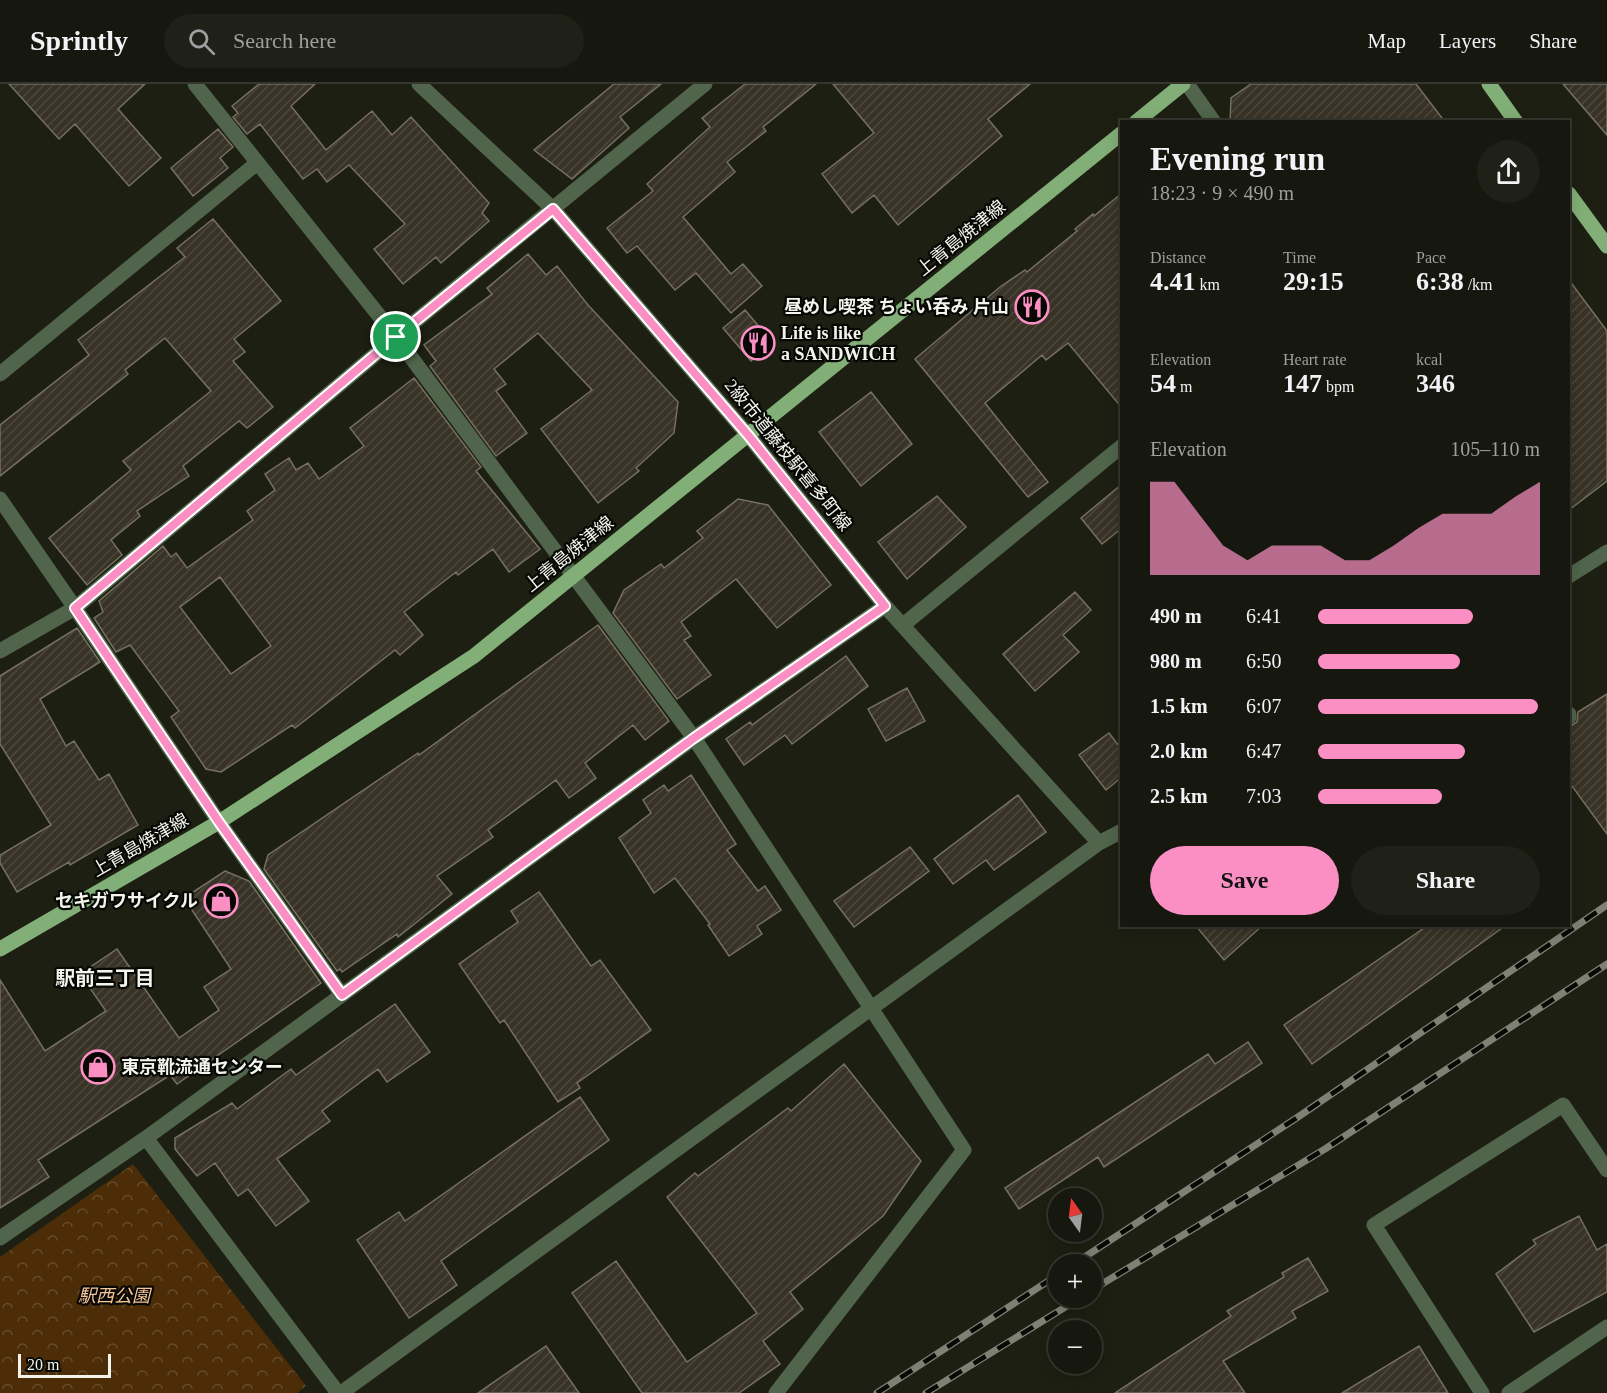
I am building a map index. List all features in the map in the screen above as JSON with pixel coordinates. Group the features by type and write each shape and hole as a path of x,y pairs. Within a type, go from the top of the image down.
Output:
{"main road":[{"path":"1139,120 1185,84"},
{"path":"1489,84 1515,120"},
{"name":"上青島焼津線","path":"0,949 219,822 474,656 1120,135"},
{"path":"1570,195 1607,246"}],"street":[{"path":"195,84 396,337 575,574 694,738 964,1150 776,1393"},
{"name":"2級市道藤枝駅喜多町線","path":"419,84 553,209 748,435 885,606 1099,843"},
{"path":"0,651 75,608 396,337 705,84"},
{"path":"1185,84 1212,120"},
{"path":"0,374 257,163"},
{"path":"903,625 1120,451"},
{"path":"0,499 219,822 342,995"},
{"path":"1570,575 1607,552"},
{"path":"0,1238 146,1138 694,738 885,606"},
{"path":"146,1138 340,1393 1099,843 1120,832"},
{"path":"1482,1393 1374,1225 1563,1105 1607,1170"},
{"path":"1509,1393 1607,1327"}],"green space":[{"name":"駅西公園","path":"133,1164 306,1386 297,1393 0,1393 0,1257"}],"building":[{"path":"9,84 145,84 118,109 161,158 129,186 75,124 59,139"},
{"path":"259,84 315,84 291,106 326,150 372,111 392,135 411,117 489,203 482,213 489,221 441,263 436,257 403,284 374,249 405,224 349,165 327,182 317,169 303,179 260,124 247,134 233,117 238,113 232,106"},
{"path":"614,84 661,84 620,117 629,128 572,179 534,150"},
{"path":"745,84 816,84 763,127 766,131 727,162 735,172 683,217 731,274 743,264 762,286 731,313 696,273 675,290 637,246 627,253 607,228 653,191 647,184 710,127 702,118"},
{"path":"833,84 1030,84 988,119 1002,136 898,225 874,195 852,213 822,174 874,133"},
{"path":"1251,84 1416,84 1443,120 1230,120 1231,98"},
{"path":"1563,84 1607,84 1607,135"},
{"path":"218,129 233,147 220,158 228,168 193,196 171,168"},
{"path":"1120,195 1120,406 1068,343 1046,360 1042,355 985,403 1048,482 1028,497 915,359 1000,287 1025,270 1027,272 1077,231 1075,229 1093,214 1094,216"},
{"path":"213,219 281,301 234,339 245,352 233,361 273,407 247,428 239,421 183,466 189,476 137,511 140,516 111,540 122,555 87,585 49,538 131,470 123,461 211,391 165,338 125,370 128,374 0,476 0,425 89,355 78,340 185,257 177,248"},
{"path":"528,254 546,275 557,266 588,305 678,402 674,433 636,468 639,471 598,503 541,429 592,390 538,333 494,369 506,384 496,391 527,433 496,456 430,366 436,361 424,345 492,294 487,288"},
{"path":"1570,281 1607,331 1607,481 1570,509"},
{"path":"745,310 773,343 751,361 723,328"},
{"path":"414,378 481,467 476,471 540,549 509,572 493,549 458,575 456,572 404,612 423,635 400,655 395,650 295,728 292,725 221,772 206,769 171,717 179,711 130,645 116,652 94,618 103,612 99,601 163,546 171,557 176,553 187,568 253,520 247,511 275,490 265,474 289,458 296,470 308,463 319,479 364,446 350,428","holes":["220,577 271,646 231,674 180,607"]},
{"path":"871,392 912,444 861,486 819,432"},
{"path":"1120,486 1120,530 1102,544 1081,518"},
{"path":"937,496 966,527 907,579 878,542"},
{"path":"738,499 768,505 831,585 777,628 736,579 681,622 691,636 684,640 711,675 677,699 613,613 624,590 661,564 664,568 703,538 697,531"},
{"path":"1075,592 1091,610 1063,635 1079,652 1035,691 1003,654"},
{"path":"598,625 669,721 645,740 633,725 585,763 596,778 569,798 556,780 488,830 493,837 437,876 452,894 398,937 397,934 342,972 340,969 337,971 264,869 268,855 418,753 419,755"},
{"path":"77,628 100,662 40,699 66,746 74,741 99,780 109,774 138,825 70,865 69,862 17,892 0,863 0,855 51,825 0,744 0,676"},
{"path":"846,656 868,686 792,744 785,735 744,765 726,739 750,722 752,725"},
{"path":"907,688 925,721 886,741 868,709"},
{"path":"1607,694 1607,834 1570,783 1570,726 1577,722 1578,712"},
{"path":"1109,733 1120,747 1120,779 1106,790 1079,755"},
{"path":"691,775 736,844 727,850 758,891 765,886 781,910 757,926 762,934 729,956 708,925 710,924 675,878 654,893 619,838 651,813 643,800 664,785 668,791"},
{"path":"1018,795 1046,832 994,870 986,860 953,884 934,859"},
{"path":"910,847 929,871 854,927 834,901"},
{"path":"225,871 249,881 321,983 177,1084 170,1075 38,1160 49,1177 0,1208 0,980 45,1051 106,1011 80,974 117,949 179,1038 219,1010 204,987 231,969 184,898"},
{"path":"539,892 591,966 600,960 651,1030 577,1083 580,1088 558,1102 504,1020 500,1023 459,964 518,922 511,911"},
{"path":"1197,927 1261,927 1224,960"},
{"path":"1426,927 1504,927 1312,1064 1284,1025"},
{"path":"395,1004 430,1052 387,1082 378,1069 322,1111 330,1121 277,1159 309,1201 276,1226 248,1189 238,1196 215,1163 197,1176 175,1149 175,1138 232,1103 237,1109 291,1069 296,1075"},
{"path":"1248,1042 1262,1063 1104,1167 1098,1157 1019,1209 1005,1188 1208,1054 1215,1064"},
{"path":"844,1064 921,1161 883,1216 790,1292 803,1309 763,1341 780,1364 739,1393 642,1393 572,1293 616,1261 687,1362 757,1313 667,1197 695,1173 698,1176 788,1108 791,1111"},
{"path":"580,1097 609,1140 441,1261 457,1285 409,1318 357,1240 399,1212 405,1221"},
{"path":"1579,1216 1597,1250 1607,1244 1607,1292 1534,1332 1496,1274 1536,1244 1533,1240"},
{"path":"1308,1258 1328,1291 1292,1311 1296,1318 1223,1361 1245,1393 1115,1393 1231,1316 1227,1311 1284,1277 1282,1273"},
{"path":"546,1346 579,1393 478,1393"},
{"path":"1419,1346 1448,1393 1342,1393"}],"railway":[{"path":"1089,1254 1298,1117 1607,905"},
{"path":"1102,1284 1325,1149 1607,964"},
{"path":"877,1393 1048,1281"},
{"path":"926,1393 1064,1308"}],"place":[{"name":"昼めし喫茶 ちょい呑み 片山","path":"1032,307"},
{"name":"Life is like a SANDWICH","path":"758,343"},
{"name":"セキガワサイクル","path":"221,901"},
{"name":"東京靴流通センター","path":"98,1067"}],"district":[{"name":"駅前三丁目","path":"105,978"}],"route":[{"path":"553,209 748,435 885,606 694,738 342,995 219,822 75,608 396,337 553,209"}]}
